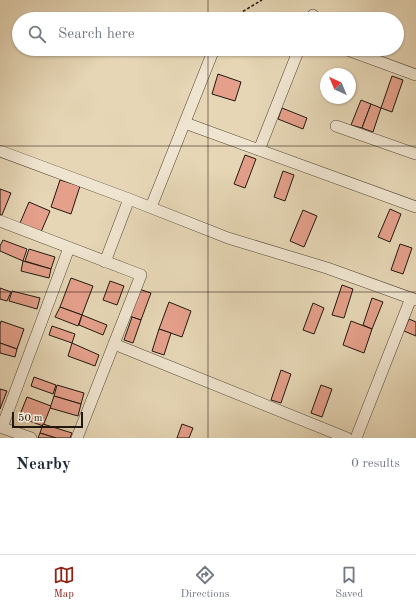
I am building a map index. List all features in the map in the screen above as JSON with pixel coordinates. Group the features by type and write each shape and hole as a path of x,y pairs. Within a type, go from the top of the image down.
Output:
{"street":[{"path":"151,207 211,56"},
{"path":"259,150 297,56"},
{"path":"364,56 416,75"},
{"path":"184,123 416,208"},
{"path":"336,126 416,154"},
{"path":"0,151 151,207 228,238 327,268 413,299 356,438"},
{"path":"105,262 129,199"},
{"path":"0,222 141,275 77,438"},
{"path":"31,438 1,427 69,248"},
{"path":"114,344 347,438"}],"path":[{"path":"242,12 262,0"}],"building":[{"path":"218,74 241,82 235,101 212,94"},
{"path":"392,76 403,80 392,112 381,108"},
{"path":"361,100 371,104 362,128 351,125"},
{"path":"371,104 381,108 373,132 362,128"},
{"path":"282,108 307,118 303,129 278,119"},
{"path":"245,155 256,159 245,188 234,184"},
{"path":"283,171 294,175 285,201 274,197"},
{"path":"60,180 80,186 71,214 51,207"},
{"path":"0,189 11,193 2,215 0,215"},
{"path":"29,202 50,211 41,232 20,223"},
{"path":"390,209 401,214 390,242 378,237"},
{"path":"303,210 317,216 304,247 290,241"},
{"path":"3,240 27,249 23,261 0,251 0,246"},
{"path":"400,244 412,248 403,274 391,270"},
{"path":"29,249 55,257 51,269 25,261"},
{"path":"23,261 51,269 49,278 21,271"},
{"path":"71,278 93,286 82,315 60,307"},
{"path":"110,281 124,286 117,305 103,300"},
{"path":"342,285 353,289 344,318 332,315"},
{"path":"0,288 11,292 7,301 0,299"},
{"path":"139,289 151,293 141,320 129,316"},
{"path":"12,291 40,298 37,309 9,301"},
{"path":"372,298 383,302 372,329 363,325"},
{"path":"169,302 191,311 182,337 159,329"},
{"path":"313,303 324,308 314,334 303,330"},
{"path":"60,307 82,315 78,326 55,317"},
{"path":"82,315 107,325 103,335 79,325"},
{"path":"132,317 141,320 133,343 124,340"},
{"path":"409,319 416,322 416,336 404,331"},
{"path":"1,321 24,329 17,349 0,343"},
{"path":"351,321 372,329 364,353 343,345"},
{"path":"52,326 75,334 72,343 49,335"},
{"path":"159,329 171,333 164,355 152,351"},
{"path":"0,343 17,349 15,357 0,353"},
{"path":"72,343 99,355 95,366 68,356"},
{"path":"281,370 291,374 281,403 271,400"},
{"path":"34,377 56,385 53,394 31,386"},
{"path":"57,385 84,393 81,404 54,396"},
{"path":"321,385 332,389 322,417 311,413"},
{"path":"0,389 7,391 0,409"},
{"path":"54,396 81,404 78,416 50,408"},
{"path":"27,397 51,406 43,426 19,417"},
{"path":"43,424 72,433 70,438 56,438 40,433"},
{"path":"182,424 193,428 189,438 177,438"},
{"path":"40,433 56,438 38,438"}]}
